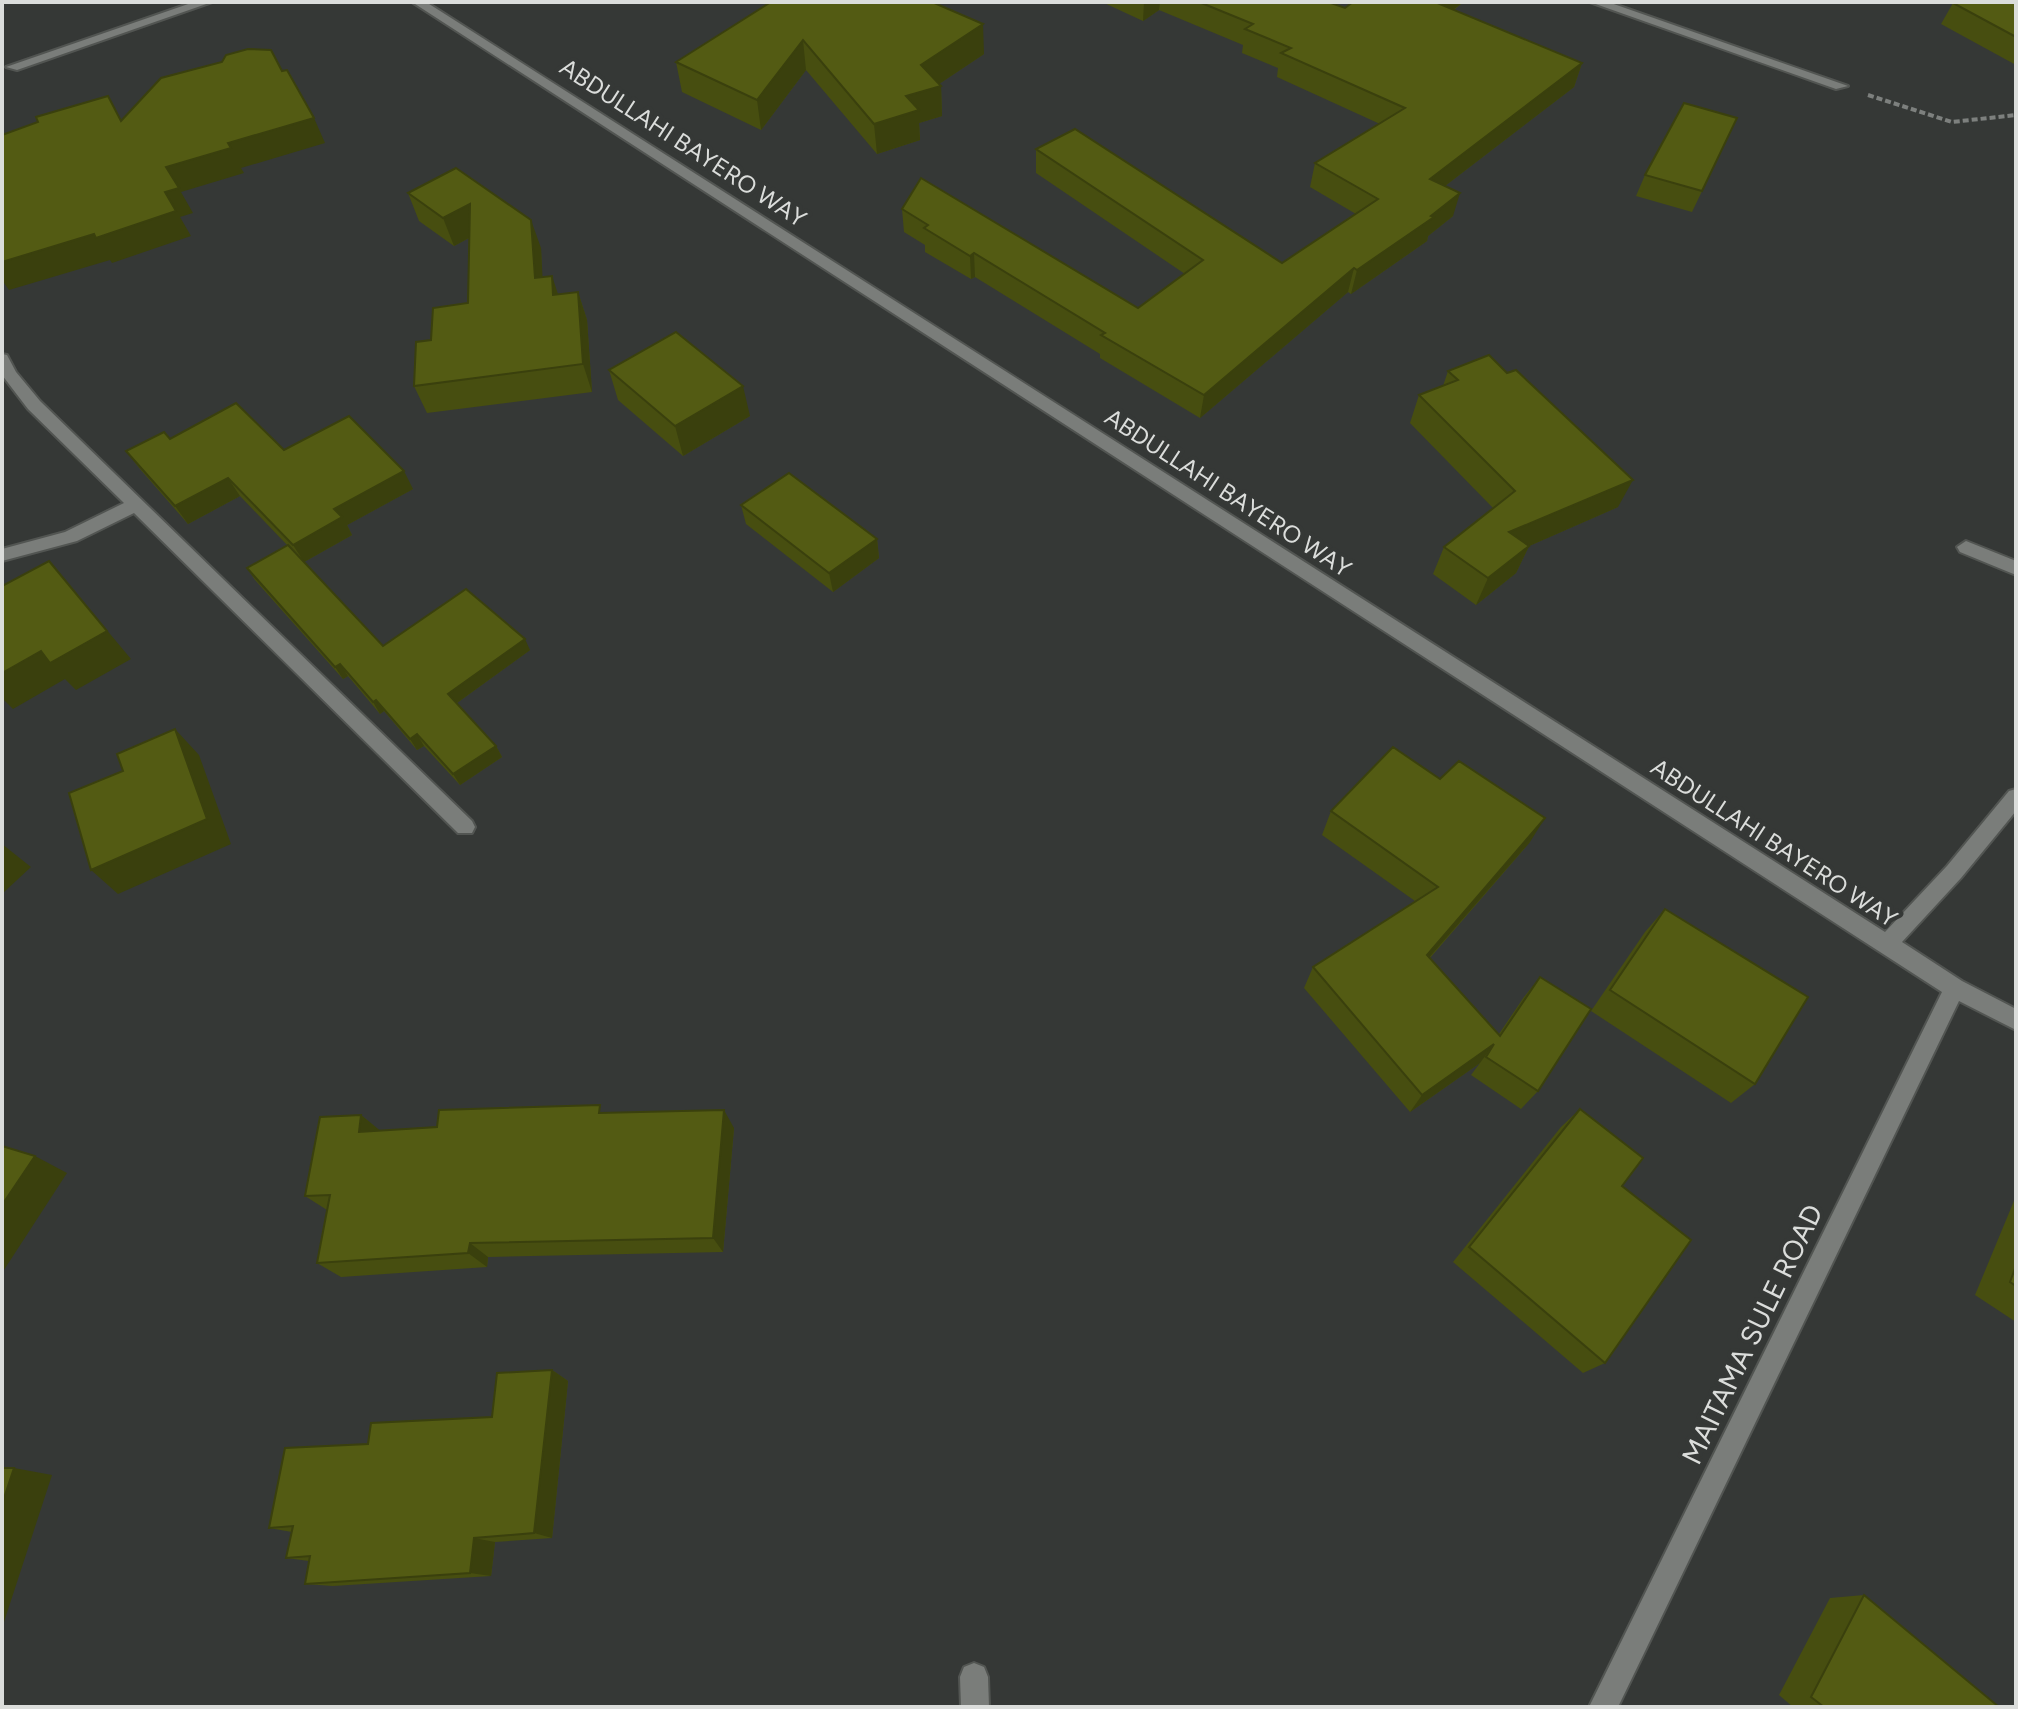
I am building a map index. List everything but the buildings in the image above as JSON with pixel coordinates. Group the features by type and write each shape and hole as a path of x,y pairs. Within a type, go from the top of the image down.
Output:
{"street":[{"path":"12,67 206,2"},
{"name":"ABDULLAHI BAYERO WAY","path":"418,2 1955,988 2016,1020"},
{"path":"1596,2 1841,86"},
{"path":"2,359 9,374 34,405 465,827"},
{"path":"2,555 63,542 93,530 135,504"},
{"path":"1966,547 2016,568"},
{"path":"1887,944 1954,872 2016,797"},
{"name":"MAITAMA SULE ROAD","path":"1603,1707 1955,988"},
{"path":"974,1677 975,1707"}],"path":[{"path":"1841,86 1952,122 2016,115"}]}
